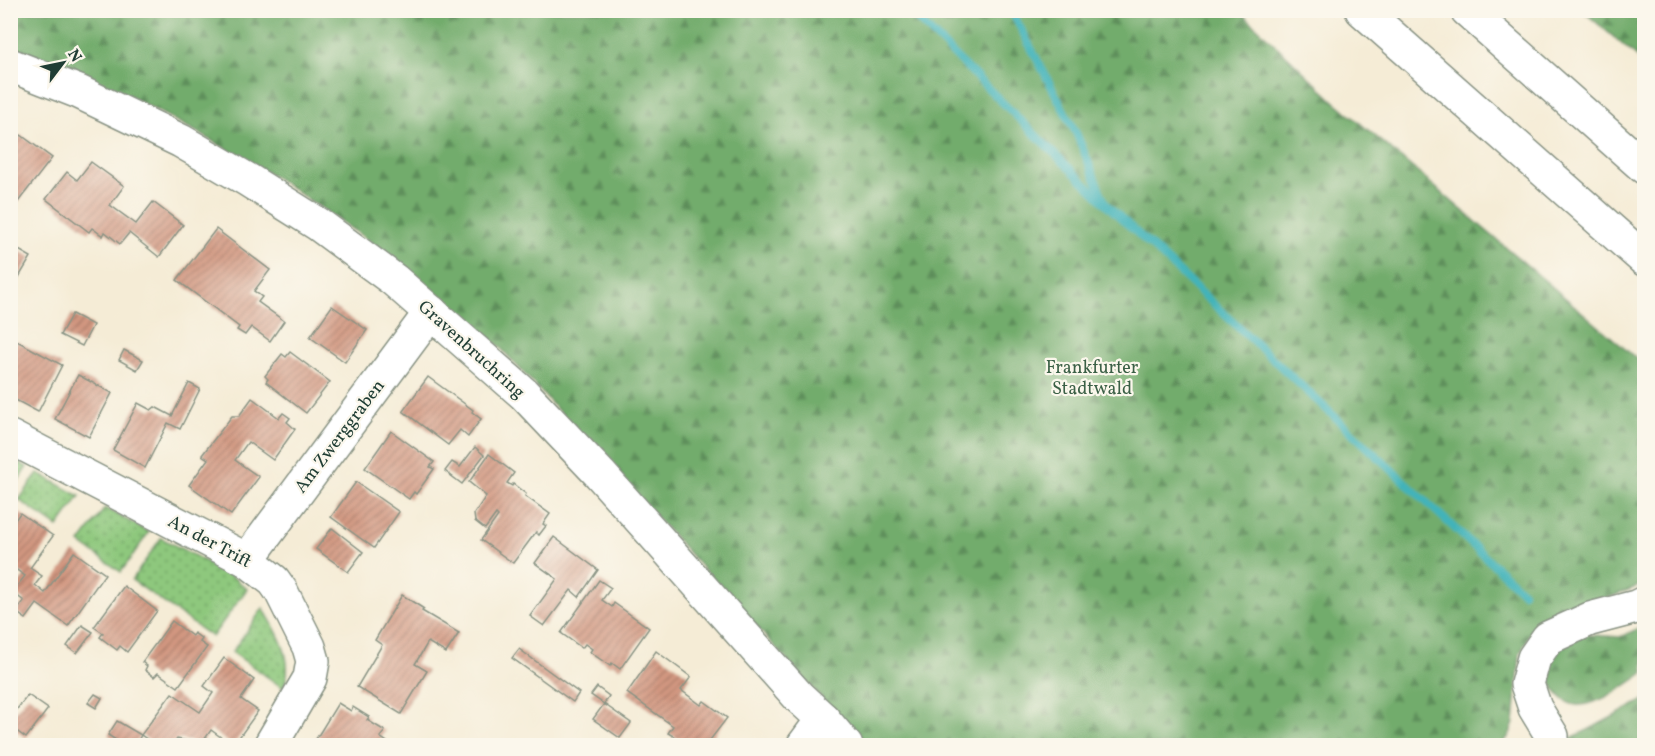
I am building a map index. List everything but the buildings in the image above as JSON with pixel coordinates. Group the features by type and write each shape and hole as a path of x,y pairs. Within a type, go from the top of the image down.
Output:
{"main road":[{"path":"1362,10 1644,259"},
{"path":"1467,10 1644,167"},
{"name":"Gravenbruchring","path":"10,65 79,92 181,141 318,224 394,280 524,394 600,474 799,698 823,719 846,746"},
{"name":"Am Zwerggraben","path":"247,560 431,312"},
{"name":"An der Trift","path":"10,437 247,560 274,581 309,647 313,661 310,678 270,746"},
{"path":"1552,736 1535,708 1527,684 1534,657 1548,638 1590,619 1644,603"},
{"path":"803,746 823,719"}],"green space":[{"name":"Frankfurter Stadtwald","path":"10,11 1240,11 1334,101 1644,365 1644,584 1590,605 1564,610 1546,618 1530,632 1520,654 1514,723 1509,736 1501,745 865,745 499,346 393,257 275,177 131,97 11,45"},
{"path":"1583,11 1644,11 1644,63"},
{"path":"11,458 27,467 11,491"},
{"path":"38,473 80,496 58,527 19,500"},
{"path":"105,508 149,532 121,572 80,543"},
{"path":"161,538 229,574 247,589 212,637 132,580"},
{"path":"263,608 279,636 286,657 286,678 283,688 232,652"},
{"path":"1644,626 1644,673 1614,693 1589,704 1575,705 1564,700 1556,691 1549,675 1550,656 1579,634 1620,637"},
{"path":"1644,700 1644,745 1553,746 1588,730"}],"waterway":[{"path":"908,10 1107,205 1523,592"},
{"path":"1011,10 1077,135 1104,200"}]}
